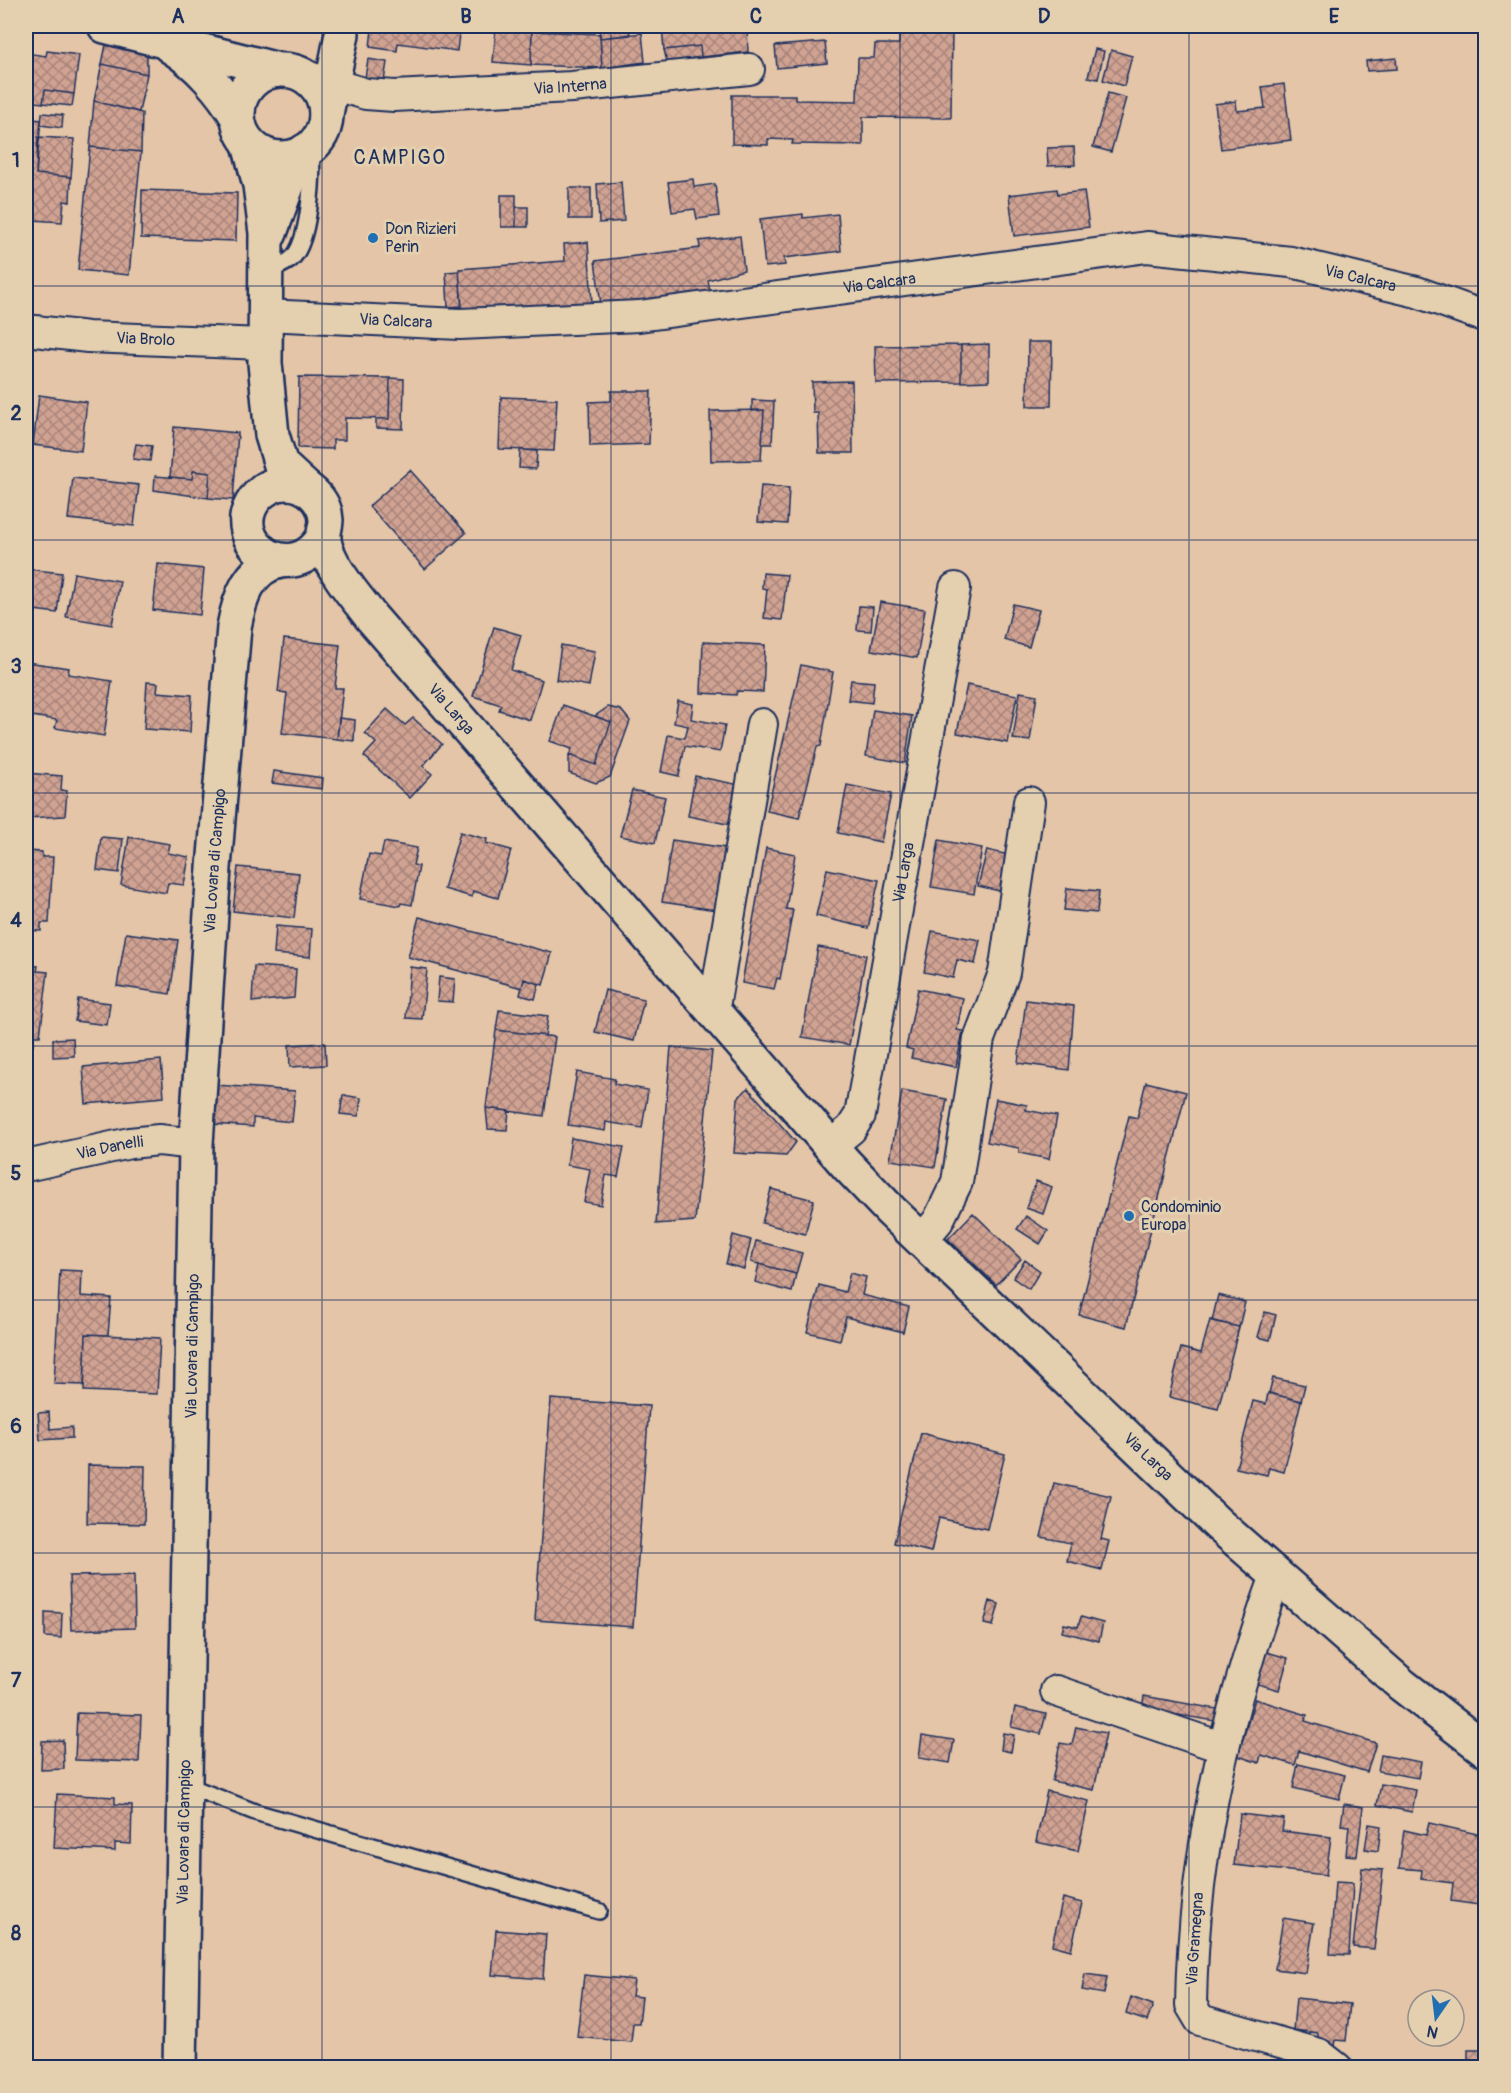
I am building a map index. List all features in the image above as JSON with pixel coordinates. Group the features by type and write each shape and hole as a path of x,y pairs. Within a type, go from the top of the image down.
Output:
{"street":[{"path":"112,26 166,43 309,105"},
{"path":"166,43 184,56 214,86 261,153 276,157 291,157 322,58 343,29"},
{"name":"Via Lovara di Campigo","path":"266,259 309,105 343,29"},
{"name":"Via Interna","path":"309,105 366,93 390,96 572,87 749,69"},
{"path":"244,131 238,104 252,81 264,73 309,105"},
{"name":"Via Interna","path":"309,105 350,109 390,96"},
{"name":"Via Lovara di Campigo","path":"180,2067 196,1144 214,868 234,627 233,588 248,517 265,341 266,259 260,184 244,131"},
{"name":"Via Calcara","path":"265,341 460,324 639,316 1147,247 1291,262 1417,292 1485,316"},
{"name":"Via Brolo","path":"26,330 88,337 265,341"},
{"name":"Via Lovara di Campigo","path":"265,341 276,452 284,469 306,488"},
{"path":"288,483 306,488 320,500 324,509 326,518 324,536 313,552 289,561 267,556 255,546 248,517 258,496 270,487 288,483"},
{"name":"Via Larga","path":"324,536 334,566 387,637 830,1146 921,1241 1198,1505 1402,1685 1485,1750"},
{"name":"Via Lovara di Campigo","path":"234,627 250,580 267,564 289,561"},
{"name":"Via Larga","path":"289,561 326,574 356,597"},
{"name":"Via Larga","path":"830,1146 851,1129 860,1115 955,588"},
{"path":"713,1012 762,724"},
{"path":"921,1241 938,1221 957,1182 979,1040 1004,973 1029,802"},
{"name":"Via Danelli","path":"26,1166 130,1143 159,1140 196,1144"},
{"name":"Via Gramegna","path":"1276,1576 1211,1799 1202,1858 1191,2006 1200,2020 1319,2054 1337,2067"},
{"path":"1056,1691 1224,1748"}],"lane":[{"path":"186,1785 255,1812 599,1911"}],"building":[{"path":"365,26 460,26 457,51 398,43 397,51 370,47 372,29 366,29"},
{"path":"496,26 532,26 531,65 493,62"},
{"path":"599,26 629,26 630,35 600,38"},
{"path":"662,26 747,26 748,52 701,57 700,46 664,50"},
{"path":"768,26 810,26 769,31"},
{"path":"899,28 952,29 951,118 863,117 863,145 792,144 793,140 768,139 768,145 732,144 732,95 795,95 795,100 857,101 858,58 874,58 875,44 899,44"},
{"path":"532,31 600,34 602,68 531,65"},
{"path":"642,33 645,62 602,68 600,38"},
{"path":"825,42 827,63 777,68 775,46"},
{"path":"106,45 147,54 147,74 102,64"},
{"path":"700,46 701,57 667,62 664,50"},
{"path":"1095,49 1104,51 1098,79 1088,77"},
{"path":"1111,50 1132,56 1124,86 1103,80"},
{"path":"47,51 79,55 74,94 45,90 43,103 26,101 26,53 46,56"},
{"path":"1396,58 1397,69 1367,71 1366,61"},
{"path":"368,59 387,62 384,81 365,78"},
{"path":"102,64 147,74 139,112 94,101"},
{"path":"1284,84 1291,140 1221,149 1215,104 1236,101 1237,111 1265,108 1262,87"},
{"path":"45,90 74,94 72,106 43,103"},
{"path":"1108,93 1126,98 1111,152 1093,147"},
{"path":"94,101 142,113 141,152 90,147"},
{"path":"42,113 63,115 62,128 41,125"},
{"path":"26,118 41,120 36,174 71,177 70,202 64,201 62,222 33,220 33,212 26,211"},
{"path":"38,137 74,139 71,177 36,174"},
{"path":"90,147 141,152 129,275 78,270"},
{"path":"1074,147 1075,165 1048,166 1047,148"},
{"path":"693,179 694,187 715,184 719,216 697,219 695,209 672,212 668,182"},
{"path":"621,182 624,221 599,223 597,184"},
{"path":"569,188 591,188 591,219 569,219"},
{"path":"1057,189 1058,194 1084,191 1089,227 1014,236 1009,195"},
{"path":"142,190 237,193 236,241 141,238"},
{"path":"501,195 516,195 516,227 501,227"},
{"path":"516,207 528,207 528,227 516,227"},
{"path":"803,214 803,218 838,214 841,251 784,258 785,265 765,267 760,219"},
{"path":"740,236 744,270 708,280 710,292 601,305 595,261 700,248 699,241"},
{"path":"588,242 592,303 462,312 459,269 565,261 564,244"},
{"path":"459,271 462,306 448,307 446,272"},
{"path":"1028,342 1052,342 1051,406 1027,406"},
{"path":"989,344 989,381 961,382 961,345"},
{"path":"961,345 961,382 876,383 875,346"},
{"path":"299,377 390,378 389,419 345,418 345,440 333,440 333,449 298,448"},
{"path":"390,378 404,379 403,429 376,428 376,419 389,419"},
{"path":"852,381 853,453 819,453 818,413 813,413 812,382"},
{"path":"611,391 651,391 649,444 590,446 589,402 611,401"},
{"path":"39,395 87,402 81,451 33,445"},
{"path":"501,397 557,399 554,451 499,449"},
{"path":"752,400 774,401 772,444 762,444 764,410 752,411"},
{"path":"764,410 761,460 711,461 710,411"},
{"path":"174,427 238,433 233,500 208,498 210,473 193,471 192,479 170,477"},
{"path":"136,444 152,446 150,461 133,459"},
{"path":"520,450 537,451 536,469 519,468"},
{"path":"410,470 466,533 425,569 369,506"},
{"path":"193,471 210,473 208,498 154,490 155,476 192,479"},
{"path":"73,478 139,485 134,526 68,519"},
{"path":"761,486 789,488 787,524 758,522"},
{"path":"158,564 204,569 200,615 153,610"},
{"path":"26,569 62,573 57,613 26,609"},
{"path":"74,573 120,581 112,625 66,617"},
{"path":"763,573 787,575 782,620 764,618 767,589 762,588"},
{"path":"880,602 925,609 917,658 871,650"},
{"path":"1013,604 1039,610 1029,647 1004,640"},
{"path":"859,606 873,607 871,631 857,630"},
{"path":"494,627 521,635 511,670 542,680 530,720 499,710 501,705 473,696"},
{"path":"284,639 340,645 335,688 343,688 337,739 282,733 287,693 278,692"},
{"path":"703,642 765,645 763,692 737,691 736,695 701,693"},
{"path":"561,645 595,651 589,686 556,680"},
{"path":"26,662 69,668 68,674 112,681 104,736 55,728 57,720 26,715"},
{"path":"801,665 833,672 821,746 817,747 799,818 767,811"},
{"path":"851,680 874,682 872,703 848,700"},
{"path":"147,682 158,683 157,692 192,695 190,732 144,729"},
{"path":"967,685 1017,695 1008,743 957,733"},
{"path":"1020,692 1037,695 1030,741 1013,739"},
{"path":"678,701 693,704 691,719 725,725 720,752 685,746 679,776 661,772 668,735 685,738 688,726 674,723"},
{"path":"563,705 611,722 596,765 569,755 572,749 550,741"},
{"path":"608,707 621,710 630,721 610,777 596,783 569,773 569,755 596,765 611,722 595,716"},
{"path":"387,709 405,725 413,718 442,744 423,766 432,774 410,798 364,756 376,743 365,733"},
{"path":"873,710 912,716 905,763 866,756"},
{"path":"339,718 355,720 354,741 337,739"},
{"path":"274,771 323,778 322,789 272,783"},
{"path":"26,773 62,776 61,790 67,791 65,816 26,818"},
{"path":"695,776 740,785 732,825 688,816"},
{"path":"847,785 891,794 881,842 838,833"},
{"path":"632,790 665,797 655,843 620,836"},
{"path":"460,832 487,839 486,843 511,850 498,898 473,891 472,897 444,889"},
{"path":"101,837 123,839 119,873 97,870"},
{"path":"129,837 170,844 168,853 189,857 184,885 168,883 166,893 121,885"},
{"path":"672,840 726,848 716,910 662,902"},
{"path":"939,840 982,848 974,894 931,887"},
{"path":"384,842 417,848 413,865 419,866 412,905 401,903 400,906 360,899 369,854 381,856"},
{"path":"766,848 795,854 786,909 793,910 780,979 777,978 774,989 742,983"},
{"path":"987,850 1013,856 1004,892 978,886"},
{"path":"26,851 42,852 42,857 53,857 49,923 41,923 41,931 26,930"},
{"path":"238,867 299,873 294,918 233,911"},
{"path":"827,869 879,880 868,928 816,916"},
{"path":"1067,888 1099,891 1097,913 1064,910"},
{"path":"419,917 552,953 543,985 524,979 522,988 408,957"},
{"path":"276,926 312,929 310,957 274,954"},
{"path":"932,931 980,940 975,964 957,960 953,978 924,972"},
{"path":"126,933 178,940 170,994 117,986"},
{"path":"818,947 866,955 849,1045 802,1037"},
{"path":"26,965 38,966 37,971 48,972 40,1036 34,1036 33,1046 26,1045"},
{"path":"254,966 296,969 294,998 252,1002"},
{"path":"410,967 427,969 422,1019 406,1018"},
{"path":"439,977 455,979 453,1002 437,1001"},
{"path":"524,979 539,984 535,999 520,995"},
{"path":"918,989 963,998 957,1030 963,1031 956,1067 911,1058 913,1050 906,1048"},
{"path":"605,990 644,999 634,1041 595,1032"},
{"path":"78,999 110,1003 107,1025 75,1021"},
{"path":"1026,1000 1074,1006 1069,1070 1018,1063"},
{"path":"499,1010 548,1016 545,1036 496,1030"},
{"path":"496,1030 555,1037 544,1116 486,1108"},
{"path":"73,1038 74,1056 53,1057 53,1039"},
{"path":"325,1043 326,1065 290,1067 289,1045"},
{"path":"671,1047 712,1051 695,1221 656,1224"},
{"path":"161,1060 164,1097 86,1104 83,1067"},
{"path":"577,1072 615,1079 614,1084 648,1090 642,1128 606,1122 605,1131 568,1125"},
{"name":"Condominio Europa","path":"1146,1082 1186,1092 1126,1327 1079,1315 1129,1116 1137,1118"},
{"path":"26,1084 32,1084 33,1121 26,1121"},
{"path":"216,1085 295,1091 292,1122 253,1118 253,1127 213,1124"},
{"path":"748,1088 796,1142 786,1156 734,1153 738,1098"},
{"path":"902,1091 947,1099 935,1167 890,1160"},
{"path":"343,1095 361,1098 359,1116 340,1114"},
{"path":"996,1099 1027,1105 1026,1110 1057,1116 1049,1159 1019,1153 1019,1148 987,1142"},
{"path":"486,1108 509,1111 507,1130 488,1129"},
{"path":"571,1138 624,1147 618,1177 606,1175 601,1205 584,1202 590,1169 567,1165"},
{"path":"1036,1181 1052,1187 1043,1214 1026,1208"},
{"path":"771,1189 814,1200 805,1234 762,1223"},
{"path":"973,1213 1021,1259 996,1285 948,1239"},
{"path":"1026,1216 1048,1231 1040,1244 1017,1229"},
{"path":"733,1235 751,1240 744,1269 726,1264"},
{"path":"756,1241 802,1253 796,1274 751,1262"},
{"path":"1025,1260 1040,1271 1029,1289 1013,1278"},
{"path":"759,1264 796,1274 792,1292 755,1282"},
{"path":"60,1270 82,1271 81,1296 111,1298 108,1335 86,1334 84,1385 54,1384"},
{"path":"850,1273 866,1277 862,1295 909,1307 903,1332 846,1317 840,1340 807,1332 819,1285 845,1292"},
{"path":"1218,1295 1245,1302 1239,1327 1212,1321"},
{"path":"1265,1312 1276,1315 1270,1340 1258,1337"},
{"path":"1210,1320 1239,1327 1218,1409 1169,1397 1181,1348 1201,1353"},
{"path":"86,1334 160,1338 157,1394 84,1391"},
{"path":"1273,1378 1305,1385 1301,1401 1269,1393"},
{"path":"1268,1393 1301,1401 1284,1472 1269,1468 1267,1475 1236,1468 1253,1401 1266,1404"},
{"path":"551,1399 649,1406 633,1627 535,1620"},
{"path":"49,1412 50,1429 72,1427 72,1438 40,1440 38,1413"},
{"path":"921,1433 1005,1454 987,1529 939,1518 931,1552 894,1543"},
{"path":"88,1465 145,1466 144,1524 87,1523"},
{"path":"1054,1483 1111,1496 1101,1539 1109,1541 1102,1570 1067,1561 1071,1543 1041,1537"},
{"path":"134,1575 135,1628 71,1630 69,1576"},
{"path":"990,1601 999,1604 993,1626 984,1624"},
{"path":"45,1612 62,1613 61,1638 45,1637"},
{"path":"1081,1617 1103,1623 1099,1641 1062,1632 1064,1624 1078,1627"},
{"path":"1263,1651 1288,1658 1279,1690 1254,1683"},
{"path":"1144,1696 1217,1709 1215,1721 1142,1709"},
{"path":"1255,1699 1307,1715 1305,1721 1376,1743 1367,1772 1299,1751 1295,1765 1261,1755 1259,1763 1238,1756"},
{"path":"1015,1707 1046,1714 1041,1734 1011,1727"},
{"path":"77,1713 141,1715 139,1762 75,1760"},
{"path":"1076,1727 1106,1733 1094,1790 1052,1781 1060,1743 1072,1745"},
{"path":"1003,1733 1014,1735 1011,1752 1001,1750"},
{"path":"922,1735 954,1740 950,1763 919,1758"},
{"path":"63,1740 64,1769 41,1770 42,1741"},
{"path":"1381,1755 1421,1762 1418,1778 1378,1771"},
{"path":"1298,1764 1345,1775 1339,1799 1293,1788"},
{"path":"1381,1784 1416,1790 1412,1812 1377,1805"},
{"path":"1047,1791 1089,1801 1078,1851 1036,1842"},
{"path":"57,1794 115,1797 115,1804 132,1805 131,1844 115,1843 115,1851 54,1848"},
{"path":"1344,1804 1363,1807 1357,1856 1346,1855 1349,1826 1341,1825"},
{"path":"1240,1814 1284,1819 1282,1831 1331,1837 1326,1875 1234,1865"},
{"path":"1429,1823 1486,1836 1486,1906 1451,1901 1453,1883 1421,1879 1422,1870 1399,1868 1404,1830 1426,1835"},
{"path":"1369,1824 1381,1826 1378,1851 1365,1849"},
{"path":"1362,1868 1383,1870 1374,1949 1353,1947"},
{"path":"1335,1882 1353,1883 1349,1955 1330,1954"},
{"path":"1063,1898 1082,1903 1071,1950 1052,1945"},
{"path":"1283,1918 1314,1923 1306,1973 1275,1969"},
{"path":"496,1930 546,1934 543,1979 492,1975"},
{"path":"1085,1974 1107,1977 1104,1994 1082,1990"},
{"path":"584,1975 634,1980 632,1996 642,1997 639,2023 633,2023 631,2042 577,2037"},
{"path":"1131,1997 1153,2005 1147,2021 1126,2014"},
{"path":"1296,1998 1350,2004 1346,2041 1336,2040 1335,2046 1317,2045 1318,2033 1293,2030"},
{"path":"1468,2050 1486,2050 1486,2068 1468,2068"}],"place":[{"name":"Don Rizieri Perin","path":"373,238"},
{"name":"Condominio Europa","path":"1129,1216"}],"district":[{"name":"CAMPIGO","path":"400,157"}]}
